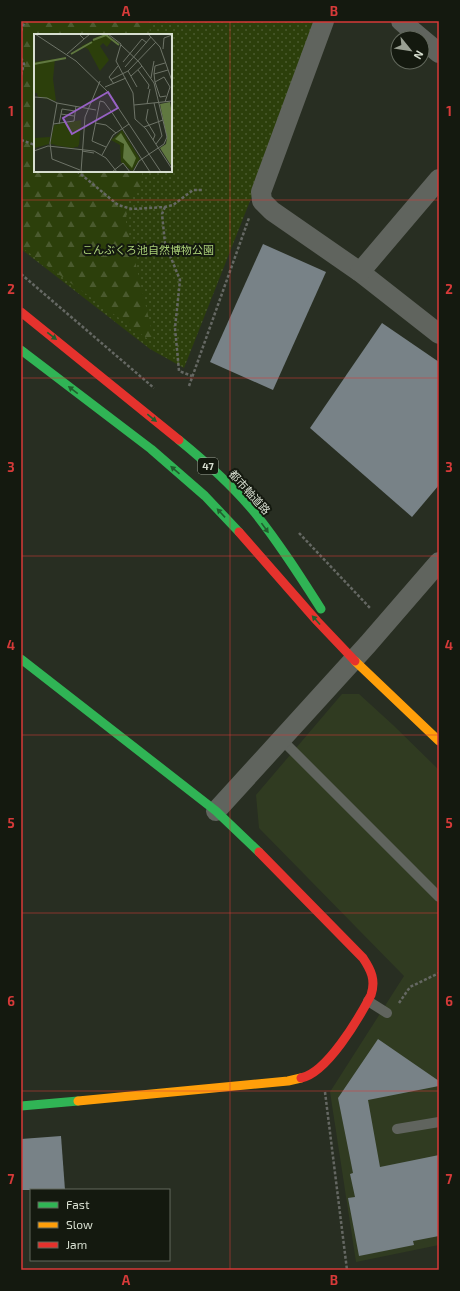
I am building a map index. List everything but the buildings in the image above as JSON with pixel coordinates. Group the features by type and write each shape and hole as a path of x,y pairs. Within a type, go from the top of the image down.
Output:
{"main road":[{"name":"都市軸道路","path":"21,312 184,444 235,490 255,513 295,569 353,659"},
{"name":"都市軸道路","path":"21,350 150,449 205,496 353,659 439,741"},
{"path":"21,659 216,811 247,840 363,958 370,969 374,981 373,994 328,1060 308,1077 288,1081 21,1106"}],"street":[{"path":"324,21 261,192 262,201 272,211 360,272 439,334"},
{"path":"400,21 410,30"},
{"path":"430,46 439,54"},
{"path":"360,272 439,179"},
{"path":"216,811 368,644 439,562"}],"lane":[{"path":"281,739 439,897"},
{"path":"368,1001 387,1013"},
{"path":"397,1128 439,1122"}],"path":[{"path":"21,31 25,21"},
{"path":"21,58 24,64 21,75"},
{"path":"21,140 34,145"},
{"path":"78,172 118,205 132,209 165,207 173,204 193,190 202,190"},
{"path":"189,386 253,206 262,201"},
{"path":"165,207 162,214 165,243 180,280 175,328 179,371 192,376"},
{"path":"399,1003 410,987 439,973"},
{"path":"324,1088 347,1270"}],"shaded area":[{"path":"342,694 359,694 439,770 439,1245 356,1262 330,1092 404,976 259,828 256,795"}],"green space":[{"name":"こんぶくろ池自然博物公園","path":"21,21 318,21 299,77 184,368 150,349 21,249"},
{"path":"21,21 149,21 150,34 34,34 34,172 142,172 141,189 127,199 126,224 155,344 21,247"}],"traffic: fast":[{"path":"21,350 151,449 205,496 239,532"},
{"path":"179,440 238,493 255,513 281,548 321,609"},
{"path":"21,659 216,811 259,852"},
{"path":"21,1106 78,1101"}],"traffic: slow":[{"path":"355,661 439,741"},
{"path":"78,1101 288,1081 301,1078"}],"traffic: jam":[{"path":"21,312 179,440"},
{"path":"239,532 317,621 355,661"},
{"path":"259,852 363,958 373,980 371,995 359,1017 341,1043 321,1066 311,1074 301,1078"}]}
